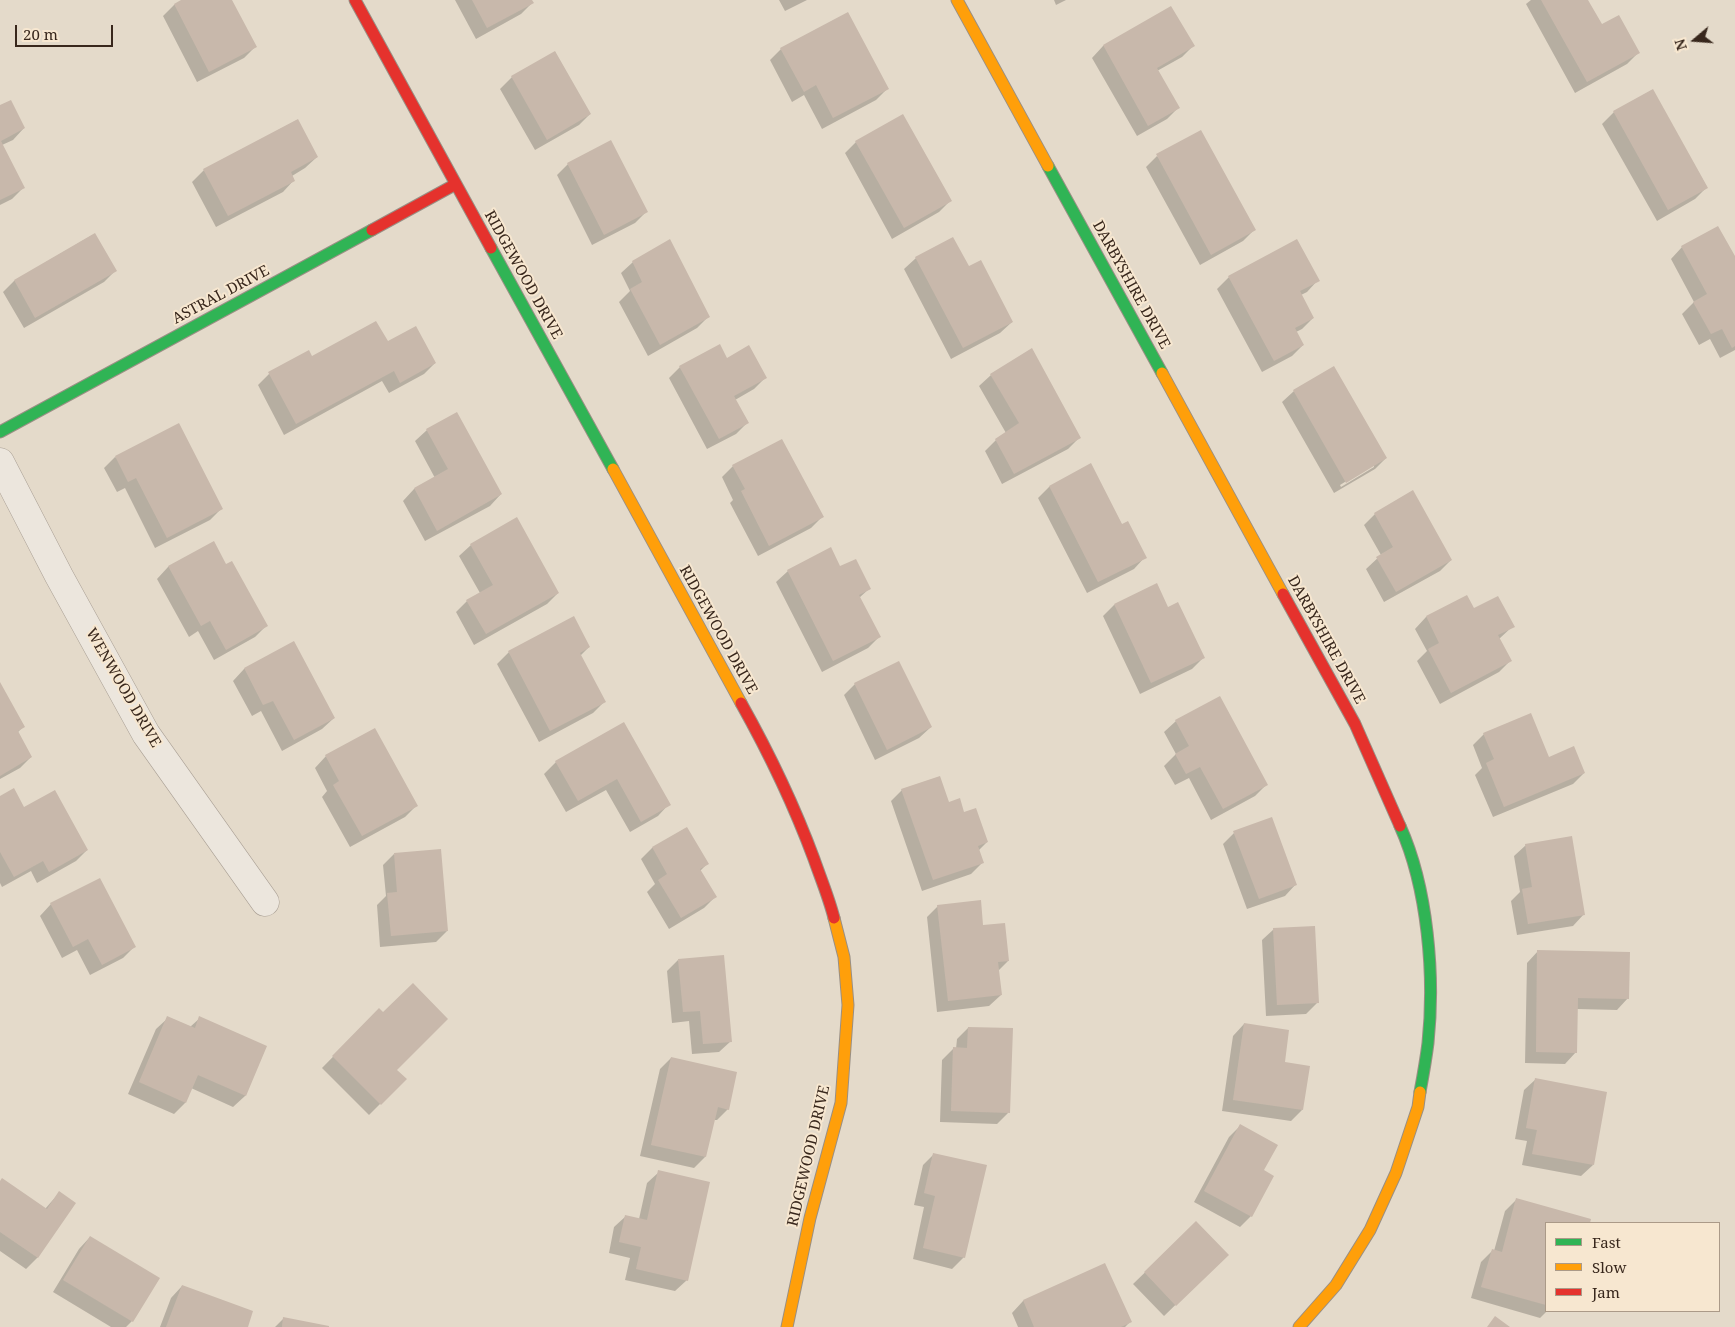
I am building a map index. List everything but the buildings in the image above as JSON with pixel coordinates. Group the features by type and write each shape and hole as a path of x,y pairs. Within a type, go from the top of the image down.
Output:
{"street":[{"name":"RIDGEWOOD DRIVE","path":"355,0 770,756 801,825 830,904 844,957 848,1005 841,1103 810,1218 787,1327"},
{"name":"DARBYSHIRE DRIVE","path":"957,0 1355,724 1409,846 1424,908 1430,979 1428,1042 1418,1107 1396,1173 1370,1230 1336,1285 1299,1327"},
{"name":"ASTRAL DRIVE","path":"0,432 456,184"},
{"name":"WENWOOD DRIVE","path":"0,462 59,576 146,734 265,902"}],"traffic: fast":[{"path":"1048,166 1162,373"},
{"path":"0,432 372,230"},
{"path":"491,248 613,469"},
{"path":"1400,826 1410,850 1417,877 1423,904 1430,961 1430,1017 1420,1092"}],"traffic: slow":[{"path":"957,0 1048,166"},
{"path":"1162,373 1283,594"},
{"path":"613,469 741,703"},
{"path":"787,1327 810,1218 841,1103 848,1005 844,957 834,918"},
{"path":"1299,1327 1336,1285 1370,1230 1396,1173 1418,1107 1420,1092"}],"traffic: jam":[{"path":"355,0 491,248"},
{"path":"372,230 456,184"},
{"path":"1283,594 1355,724 1400,826"},
{"path":"741,703 771,760 798,819 825,888 834,918"}]}
